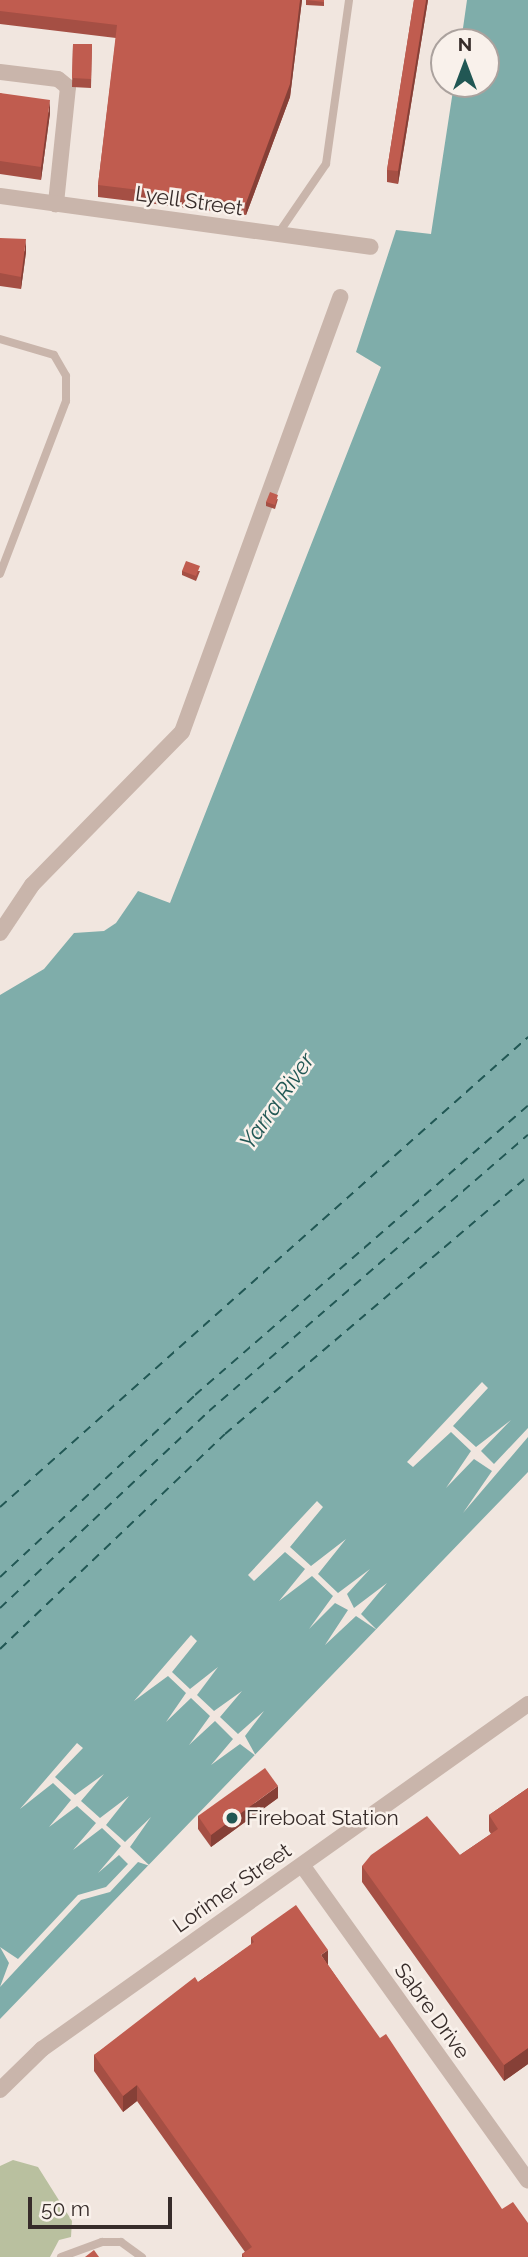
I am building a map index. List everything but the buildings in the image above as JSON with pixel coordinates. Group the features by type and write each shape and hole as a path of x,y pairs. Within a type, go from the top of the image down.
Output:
{"street":[{"path":"0,72 58,79 69,89 56,204"},
{"name":"Lyell Street","path":"0,196 371,247"},
{"path":"0,933 32,885 182,733 340,297"},
{"name":"Lorimer Street","path":"0,2090 42,2049 528,1704"},
{"name":"Sabre Drive","path":"302,1865 528,2181"}],"lane":[{"path":"278,234 326,164 349,0"},
{"path":"0,339 54,355 66,376 66,401 0,574"},
{"path":"61,2257 121,2242 142,2257"}],"green space":[{"path":"13,2160 38,2167 72,2221 71,2237 59,2240 50,2257 0,2257 0,2166"}],"water":[{"name":"Yarra River","path":"467,0 528,0 528,1472 0,2019 0,995 44,969 74,933 104,931 116,923 138,891 170,903 381,367 356,352 396,230 431,234 452,98 500,98 500,28 463,28"}],"pier":[{"path":"482,1382 488,1388 453,1426 476,1447 511,1420 481,1451 494,1464 528,1428 528,1437 463,1513 492,1471 474,1459 446,1488 471,1451 451,1432 413,1467 407,1462"},
{"path":"317,1501 323,1507 290,1547 311,1566 346,1539 318,1574 338,1593 370,1569 347,1594 354,1608 387,1583 361,1614 377,1630 356,1616 325,1645 348,1610 335,1603 309,1629 333,1596 312,1576 279,1601 305,1569 285,1552 254,1581 248,1575"},
{"path":"191,1635 197,1641 172,1672 190,1689 218,1667 197,1695 214,1711 242,1691 220,1717 238,1734 264,1711 245,1736 256,1756 240,1744 211,1765 233,1739 215,1721 189,1745 210,1716 191,1698 166,1722 186,1693 168,1676 134,1701"},
{"path":"77,1743 83,1748 55,1777 75,1795 104,1774 81,1801 100,1818 129,1796 106,1825 125,1842 151,1817 130,1847 150,1866 138,1862 110,1892 81,1900 0,1987 9,1963 0,1947 18,1959 78,1895 106,1887 128,1864 119,1855 98,1873 121,1846 102,1828 73,1850 96,1823 77,1806 49,1827 71,1800 53,1783 20,1809"}],"ferry route":[{"path":"0,1507 528,1037"},
{"path":"0,1577 195,1395 528,1106"},
{"path":"0,1608 209,1411 528,1135"},
{"path":"0,1649 225,1434 528,1176"}],"place":[{"name":"Fireboat Station","path":"232,1818"}]}
